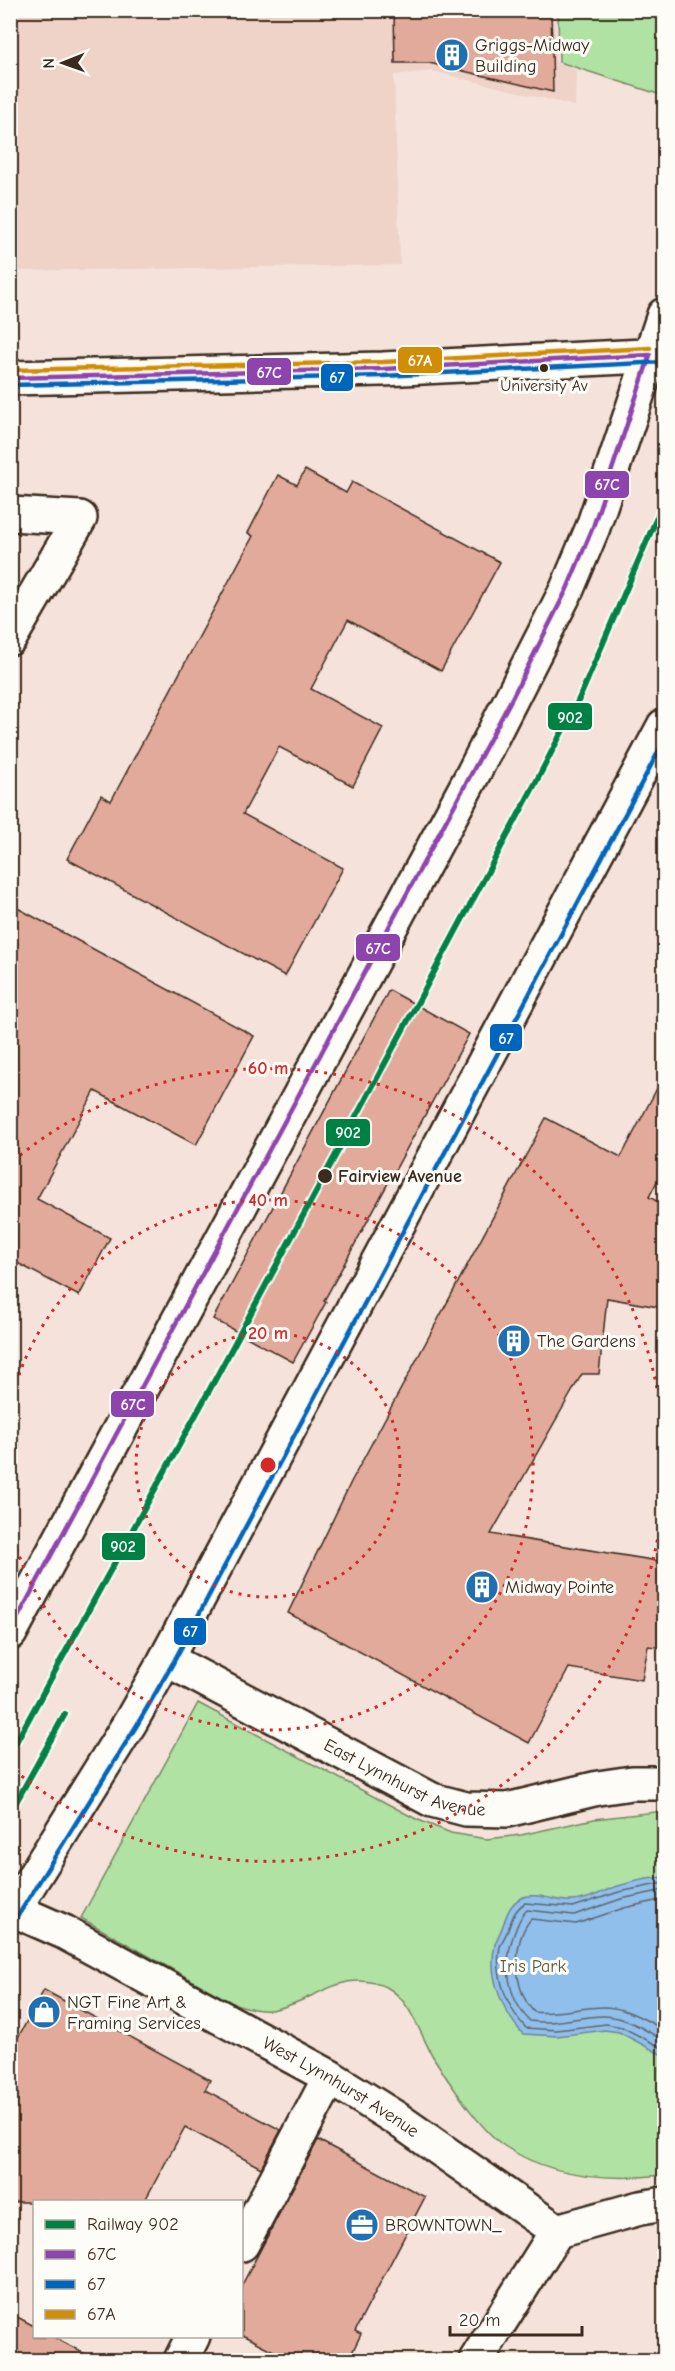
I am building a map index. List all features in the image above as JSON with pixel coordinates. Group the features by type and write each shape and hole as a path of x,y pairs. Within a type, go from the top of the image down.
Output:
{"main road":[{"path":"10,1633 473,774 567,589 594,527 657,355 664,315"},
{"path":"10,378 383,369 657,355"},
{"path":"10,514 80,518 10,638"},
{"path":"12,1912 131,1721 166,1659 664,726"},
{"name":"East Lynnhurst Avenue","path":"166,1659 432,1800 466,1809 507,1810 598,1788 632,1783 664,1783"},
{"name":"West Lynnhurst Avenue","path":"12,1912 64,1932 330,2077 398,2119 557,2231"},
{"path":"243,2242 330,2077"},
{"path":"476,2361 557,2231 640,2208 664,2205"},
{"path":"181,2361 193,2338"}],"shaded area":[{"path":"10,11 555,11 556,62 576,70 575,106 432,71 394,75 400,265 11,271"}],"green space":[{"path":"558,11 664,11 664,96 559,62"},
{"name":"Iris Park","path":"198,1703 416,1819 451,1833 487,1839 521,1835 594,1819 664,1811 664,2175 601,2177 581,2175 540,2164 503,2145 484,2128 464,2103 432,2055 408,2009 402,2000 388,1988 372,1982 344,1983 290,2005 270,2010 254,2009 232,2003 81,1918"}],"water":[{"path":"664,1877 664,2056 619,2032 605,2030 557,2036 523,2034 503,2004 493,1969 496,1943 514,1904 527,1896 577,1901 627,1883"}],"building":[{"path":"394,10 551,10 553,92 429,63 395,63"},
{"path":"305,470 346,493 352,482 500,562 441,671 348,620 311,689 383,728 353,786 279,747 243,814 343,868 285,976 67,859 101,795 111,801 253,536 248,533 278,475 297,485"},
{"path":"10,904 254,1036 196,1145 95,1091 37,1199 110,1238 79,1296 10,1259"},
{"path":"389,990 469,1034 293,1362 213,1319"},
{"path":"664,1075 664,1168 649,1197 664,1205 664,1308 607,1298 599,1374 582,1374 491,1534 664,1562 664,1648 648,1646 642,1680 569,1668 529,1743 288,1613 351,1482 546,1118 621,1157"},
{"path":"44,1990 210,2080 205,2090 281,2130 261,2168 185,2127 145,2200 10,2202 10,2052"},
{"path":"318,2140 425,2197 355,2331 361,2334 348,2361 293,2361 243,2336 243,2283"},
{"path":"10,2313 33,2325 33,2338 56,2338 98,2361 10,2361"}],"rail line":[{"name":"902","path":"10,1753 210,1389 535,784 579,699 664,501"},
{"name":"902","path":"10,1813 65,1714"}],"transit line":[{"name":"67A","path":"10,370 383,362 650,348"},
{"name":"67C","path":"10,378 383,369 650,355 593,527 567,589 512,698 10,1632"},
{"name":"67","path":"10,385 383,376 664,362"},
{"name":"67","path":"16,1919 173,1663 664,741"}],"place":[{"name":"Griggs-Midway Building","path":"452,55"},
{"name":"University Av","path":"544,368"},
{"name":"Fairview Avenue","path":"325,1176"},
{"name":"The Gardens","path":"514,1341"},
{"name":"Midway Pointe","path":"482,1587"},
{"name":"NGT Fine Art & Framing Services","path":"44,2012"},
{"name":"BROWNTOWN_","path":"362,2225"}]}
